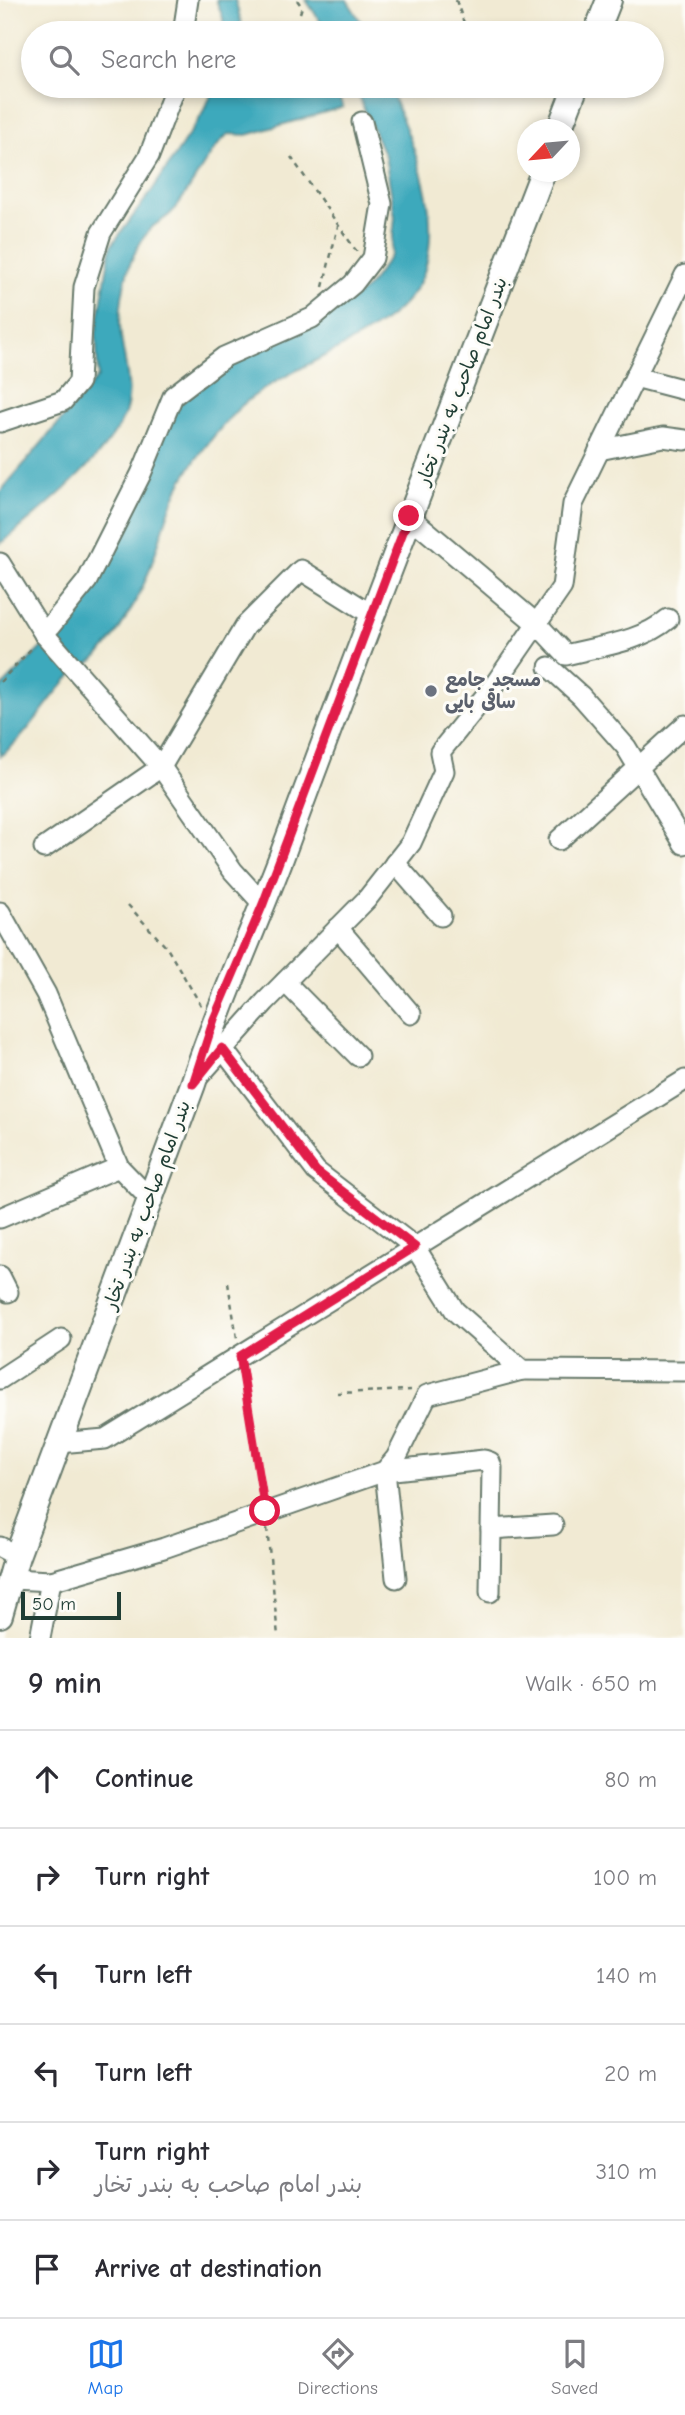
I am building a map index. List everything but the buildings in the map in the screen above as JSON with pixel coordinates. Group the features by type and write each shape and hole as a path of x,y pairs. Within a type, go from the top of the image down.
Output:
{"main road":[{"path":"601,21 609,0"},
{"path":"563,119 571,98"},
{"name":"بندر امام صاحب به بندر تخار","path":"0,1615 10,1560 59,1443 193,1084 214,1019 263,904 371,614 539,182"}],"street":[{"path":"185,21 188,0"},
{"path":"0,422 63,401 79,382 84,287 101,233 149,156 171,98"},
{"path":"44,634 87,581 141,474 173,396 224,357 316,314 353,284 373,258 382,204 362,122"},
{"path":"193,1084 222,1048 367,900 411,843 444,771 440,751 495,684 562,587 573,504 685,276"},
{"path":"635,377 685,390"},
{"path":"600,450 663,437 685,440"},
{"path":"409,516 537,624 566,655 632,638 656,629 668,619"},
{"path":"0,563 44,634 161,767 233,871 263,904"},
{"path":"44,848 161,767 245,626 301,570 371,614"},
{"path":"549,667 581,696 626,747 684,844"},
{"path":"559,840 685,725"},
{"path":"395,863 441,916"},
{"path":"0,912 46,994 119,1167 150,1199"},
{"path":"338,928 411,1014"},
{"path":"285,982 358,1056"},
{"path":"222,1048 316,1171 415,1247 455,1311 522,1370"},
{"path":"59,1443 105,1439 685,1080"},
{"path":"0,1218 119,1167"},
{"path":"0,1379 61,1339"},
{"path":"396,1577 384,1471 396,1458 427,1395 522,1370 685,1371"},
{"path":"10,1560 51,1581 164,1548 384,1471 491,1462 490,1592"},
{"path":"491,1529 553,1525"},
{"path":"40,1638 51,1581"}],"path":[{"path":"297,0 302,7 300,13"},
{"path":"456,0 463,21"},
{"path":"291,157 366,267"},
{"path":"316,314 338,226"},
{"path":"0,682 44,634"},
{"path":"128,905 167,948 203,1008 214,1019"},
{"path":"228,1283 265,1511 278,1636"},
{"path":"337,1393 422,1390 427,1395"}],"water":[{"path":"216,0 235,0 241,21 223,21"},
{"path":"306,0 347,0 360,21 320,21"},
{"path":"210,98 339,98 343,107 247,135 228,134 172,212 151,228 143,238 131,261 122,297 120,323 128,391 125,413 104,447 70,484 0,544 0,492 98,377 96,333 111,246 201,116"},
{"path":"359,98 394,98 422,175 430,222 430,245 425,269 413,293 393,314 368,332 256,394 226,422 185,475 169,511 147,577 118,632 96,658 61,686 28,729 0,756 0,689 59,630 171,412 226,363 305,330 340,309 368,287 391,255 395,217 385,156"}],"place":[{"name":"مسجد جامع ساقی بایی","path":"431,691"}],"route":[{"path":"265,1511 240,1356 415,1247 316,1171 222,1048 193,1084 214,1019 263,904 409,516"}]}
